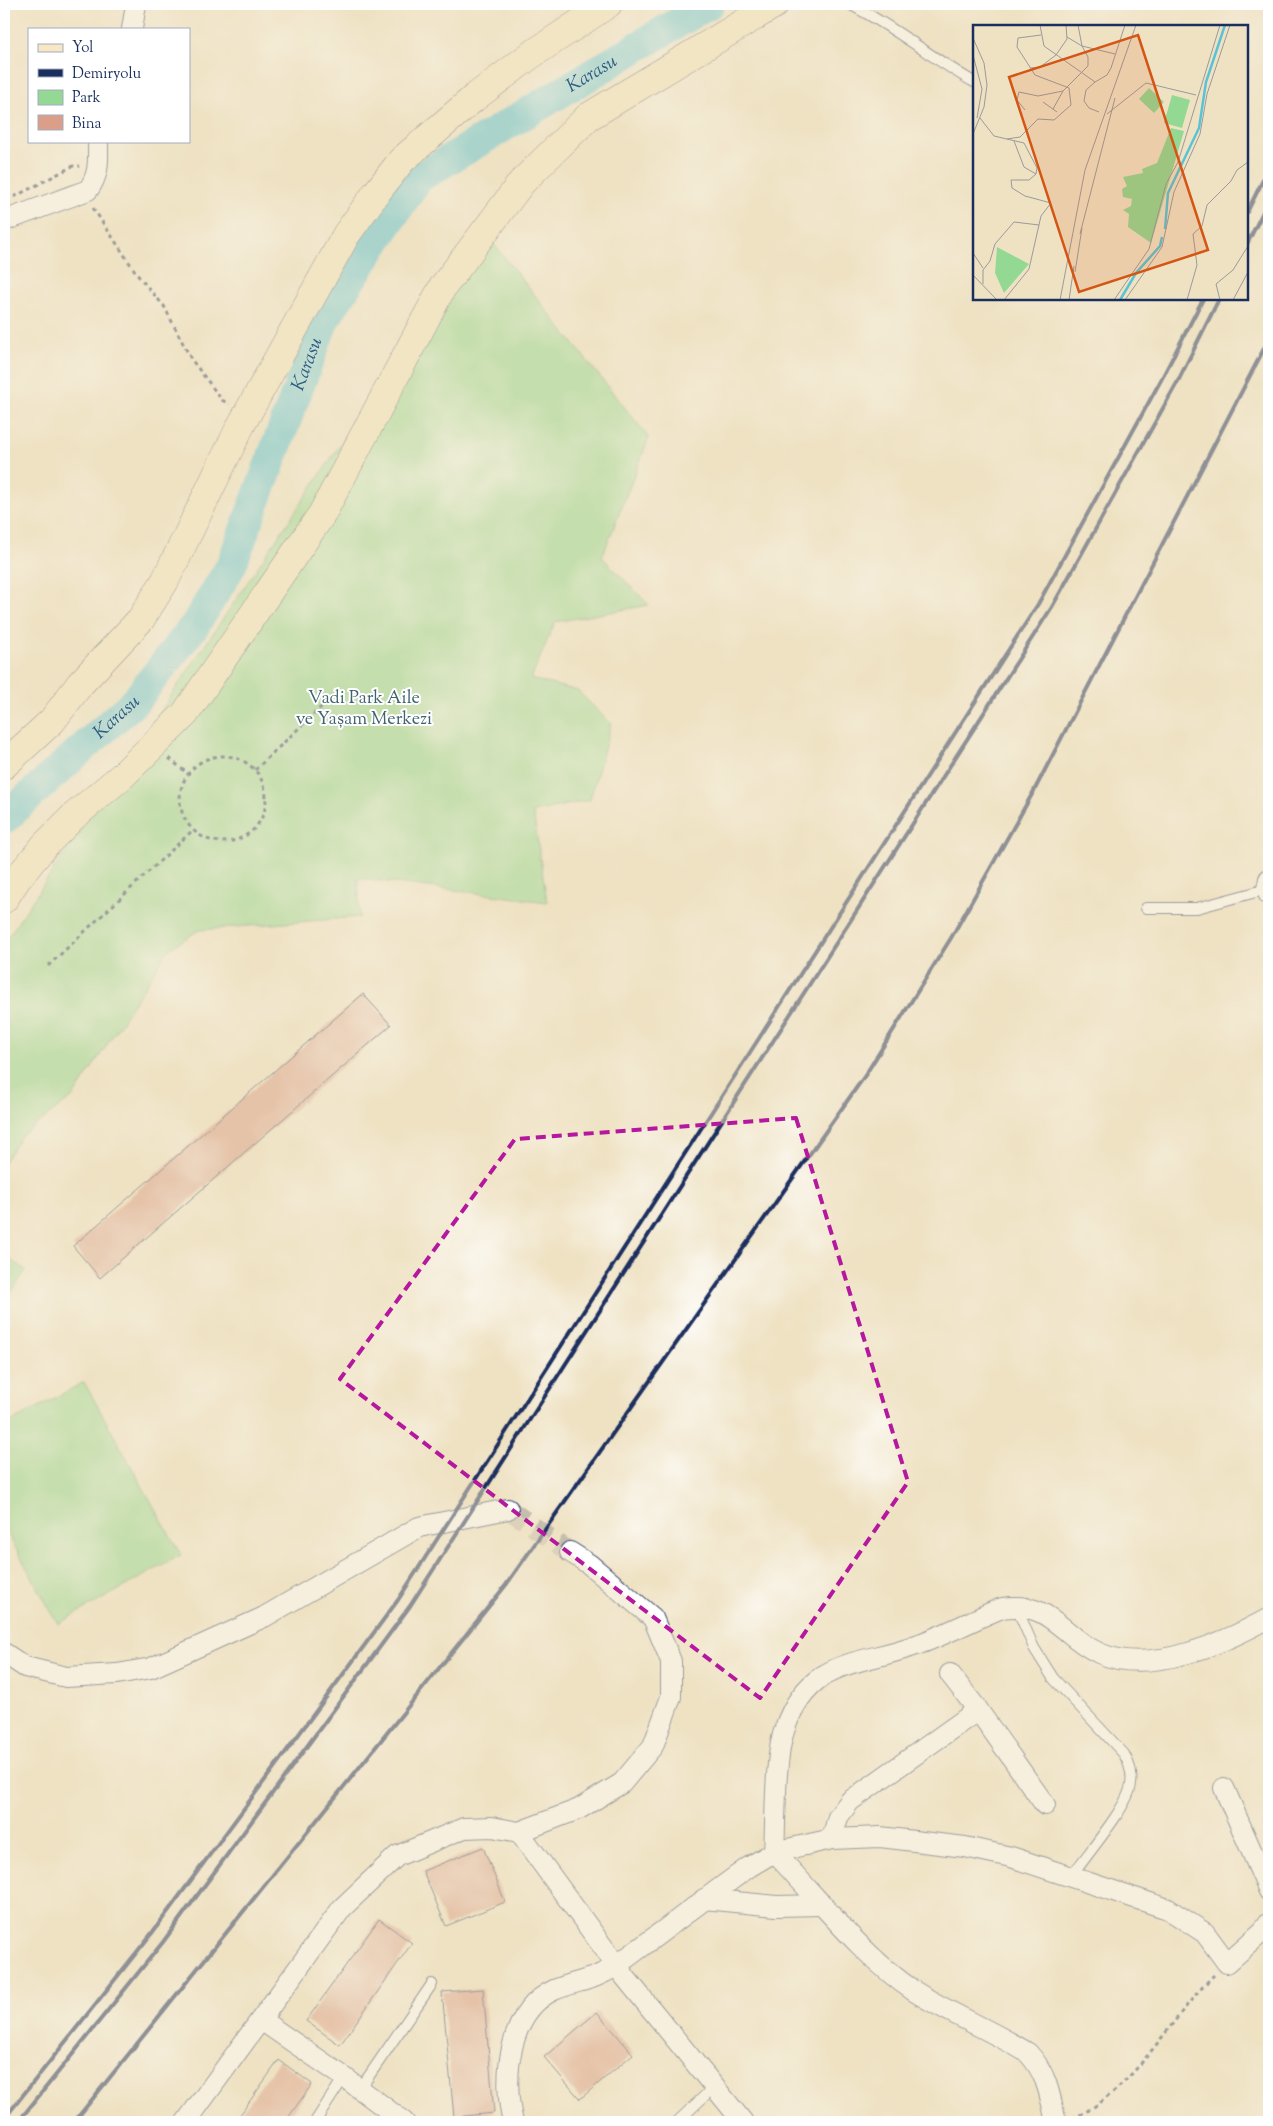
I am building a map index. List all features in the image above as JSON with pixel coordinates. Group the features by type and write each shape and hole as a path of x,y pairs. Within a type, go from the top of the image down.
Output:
{"street":[{"path":"132,28 136,4"},
{"path":"4,765 52,721 80,684 141,619 165,582 246,416 346,235 402,160 474,98 531,55 608,4"},
{"path":"4,899 17,878 45,845 74,816 123,775 185,714 322,514 442,288 522,182 588,117 775,4"},
{"path":"4,221 88,190 97,178 98,142"},
{"path":"4,1653 25,1666 66,1676 117,1674 152,1668 264,1618 419,1526 508,1509"},
{"path":"186,2122 342,1908 397,1856 464,1828 492,1827 519,1832 579,1809 622,1783 653,1746 671,1696 671,1661 653,1618 589,1564 570,1552"},
{"path":"1061,2121 1039,2065 1028,2053 909,1987 870,1955 774,1852 780,1746 792,1712 813,1685 833,1670 848,1662 919,1644 1002,1608 1027,1607 1047,1615 1097,1652 1123,1660 1136,1661 1163,1658 1203,1647 1246,1630 1269,1618"},
{"path":"950,1674 978,1710 1045,1805"},
{"path":"832,1839 838,1817 850,1801 978,1710"},
{"path":"1224,1788 1269,1891"},
{"path":"519,1832 616,1965 743,2122"},
{"path":"513,2122 509,2079 513,2046 523,2019 541,1998 553,1991 599,1977 704,1900 774,1852 832,1839 880,1837 965,1847 1010,1857 1143,1899 1175,1912 1205,1933 1227,1963 1263,1931 1269,1923"},
{"path":"704,1900 776,1906 824,1905"},
{"path":"261,2020 352,2083 404,2122"}],"lane":[{"path":"849,4 874,16 940,63 973,81"},
{"path":"1146,908 1197,908 1269,888"},
{"path":"1015,1606 1034,1648 1052,1678 1124,1754 1132,1775 1130,1792 1126,1800 1072,1876"},
{"path":"315,2122 352,2083 432,1984"},
{"path":"677,2122 714,2087"}],"path":[{"path":"11,198 73,166 98,164"},
{"path":"88,190 95,212 106,230 119,243 139,277 164,306 191,359 222,400 246,416"},
{"path":"255,770 340,689"},
{"path":"220,755 234,757 247,762 255,770 265,786 267,800 264,814 257,827 246,836 233,841 219,842 205,839 193,830 182,813 180,792 184,778 193,767 206,759 220,755"},
{"path":"48,966 193,830"},
{"path":"1061,2121 1081,2114 1117,2090 1196,1992 1227,1963"}],"highlighted area":[{"path":"796,1118 908,1482 760,1698 340,1379 515,1139"}],"green space":[{"name":"Vadi Park Aile ve Yaşam Merkezi","path":"484,232 649,438 602,557 649,605 555,622 531,679 578,691 611,724 590,800 533,812 547,902 358,878 360,917 199,930 169,949 73,1097 21,1136 4,1162 4,943"},
{"path":"4,1256 26,1270 4,1304"},
{"path":"84,1382 181,1555 58,1624 4,1527 4,1426"}],"building":[{"path":"363,994 391,1025 100,1278 73,1246"},
{"path":"483,1847 505,1902 446,1926 423,1871"},
{"path":"379,1919 412,1943 340,2045 306,2021"},
{"path":"483,1989 494,2113 454,2117 442,1992"},
{"path":"597,2012 633,2054 580,2099 544,2057"},
{"path":"279,2060 312,2084 285,2122 235,2122"}],"waterway":[{"name":"Karasu","path":"4,819 135,701 195,625 231,566 324,320 418,178 709,4"}],"tunnel":[{"path":"508,1509 570,1552"}],"railway":[{"path":"1248,210 1269,168"},
{"path":"1248,242 1269,200"},
{"path":"4,2119 152,1933 398,1600 1038,604 1161,380 1202,300"},
{"path":"18,2122 163,1942 410,1606 1052,607 1177,383 1218,300"},
{"path":"74,2122 506,1585 864,1077 951,938 1035,789 1269,339"}]}
